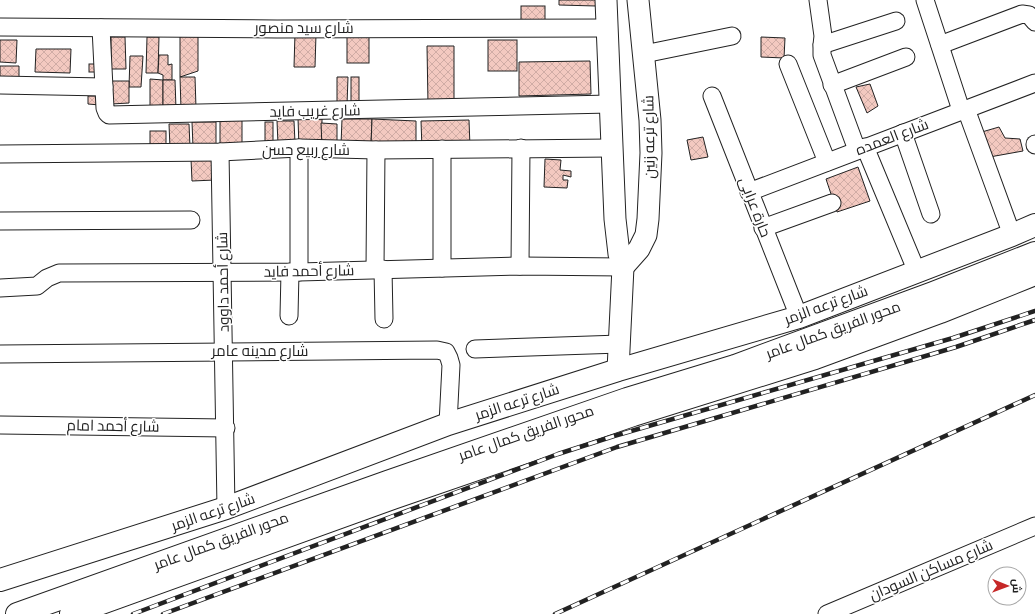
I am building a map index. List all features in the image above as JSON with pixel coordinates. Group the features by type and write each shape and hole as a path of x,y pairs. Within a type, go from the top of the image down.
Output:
{"main road":[{"name":"شارع ترعه الزمر","path":"0,580 226,508 448,424 618,370 799,317 1035,225"},
{"name":"محور الفريق كمال عامر","path":"17,614 379,484 604,406 735,366 933,293 1035,253"},
{"name":"محور الفريق كمال عامر","path":"71,614 393,498 633,415 815,358 940,312 1035,274"}],"street":[{"path":"606,0 614,219 619,254 623,267 618,370"},
{"name":"شارع ترعه زنين","path":"623,267 639,249 646,235 650,186 650,120 638,0"},
{"path":"822,0 822,56 832,85 917,272"},
{"path":"924,0 1012,235"},
{"path":"940,45 1022,14 1029,15 1035,22"},
{"path":"822,45 896,21"},
{"name":"شارع سيد منصور","path":"0,27 607,28"},
{"name":"شارع غريب فايد","path":"101,28 106,111 111,115 610,104"},
{"path":"644,54 732,36"},
{"path":"832,85 906,57"},
{"path":"788,64 827,162"},
{"name":"شارع العمده","path":"749,192 1035,83"},
{"path":"0,85 104,87"},
{"name":"حارة عرابى","path":"712,96 799,317"},
{"path":"903,133 931,214"},
{"path":"289,316 295,272 299,148"},
{"name":"شارع ربيع حسن","path":"0,154 220,152 299,148 376,150 611,148"},
{"path":"520,266 521,148"},
{"path":"442,149 442,268"},
{"path":"376,150 379,269 384,318"},
{"name":"شارع أحمد داوود","path":"220,152 225,351 226,508"},
{"path":"763,228 832,203"},
{"path":"0,221 191,220"},
{"name":"شارع أحمد فايد","path":"0,288 37,286 47,278 59,273 295,272 520,266 623,267"},
{"path":"475,349 620,344"},
{"name":"شارع مدينه عامر","path":"0,354 437,350 446,352 449,358 448,424"},
{"name":"شارع أحمد امام","path":"0,425 226,428"},
{"name":"شارع مساكن السودان","path":"827,614 1035,526"}],"building":[{"path":"559,0 596,0 596,6 559,5"},
{"path":"521,6 545,6 545,35 521,35"},
{"path":"295,33 316,34 315,67 294,67"},
{"path":"347,33 369,33 369,63 347,63"},
{"path":"180,36 198,36 198,71 180,77"},
{"path":"111,37 125,37 126,69 111,69"},
{"path":"147,37 159,37 158,73 146,73"},
{"path":"761,37 785,38 784,58 761,57"},
{"path":"0,40 17,40 16,63 0,62"},
{"path":"488,40 517,40 517,71 488,71"},
{"path":"427,46 454,46 454,103 428,104"},
{"path":"36,49 71,49 70,73 35,72"},
{"path":"159,55 168,55 168,65 172,64 172,80 163,80 163,75 158,73"},
{"path":"130,56 143,56 141,87 129,87"},
{"path":"590,61 591,94 519,96 519,62"},
{"path":"89,64 97,64 97,72 89,72"},
{"path":"0,66 19,66 19,82 0,81"},
{"path":"180,77 195,77 196,108 181,109"},
{"path":"337,77 348,77 347,105 337,105"},
{"path":"351,77 359,77 359,105 351,105"},
{"path":"150,79 163,80 163,109 150,109"},
{"path":"163,80 175,80 176,109 163,109"},
{"path":"110,81 129,81 129,103 111,104"},
{"path":"870,84 878,106 867,113 856,87"},
{"path":"88,96 100,96 100,105 88,104"},
{"path":"322,117 322,147 299,148 298,118"},
{"path":"342,119 372,119 371,145 341,145"},
{"path":"372,119 416,121 416,146 371,145"},
{"path":"220,120 242,120 242,147 220,146"},
{"path":"469,120 470,147 422,149 421,121"},
{"path":"277,121 294,121 295,143 278,144"},
{"path":"192,122 216,122 216,147 193,147"},
{"path":"265,122 273,122 273,144 265,144"},
{"path":"321,123 337,124 337,146 322,147"},
{"path":"169,124 189,124 190,147 170,148"},
{"path":"999,127 1005,138 1020,139 1023,151 984,158 975,134"},
{"path":"150,131 166,131 166,147 150,147"},
{"path":"703,137 708,157 691,160 687,140"},
{"path":"215,158 215,180 192,181 191,159"},
{"path":"545,159 561,160 560,170 571,171 571,177 563,175 563,180 568,180 567,188 544,187"},
{"path":"858,167 870,201 837,212 826,179"}],"railway":[{"path":"133,614 558,454 614,436 953,338 1035,311"},
{"path":"163,614 617,447 956,347 1035,320"},
{"path":"555,614 1035,395"}]}
